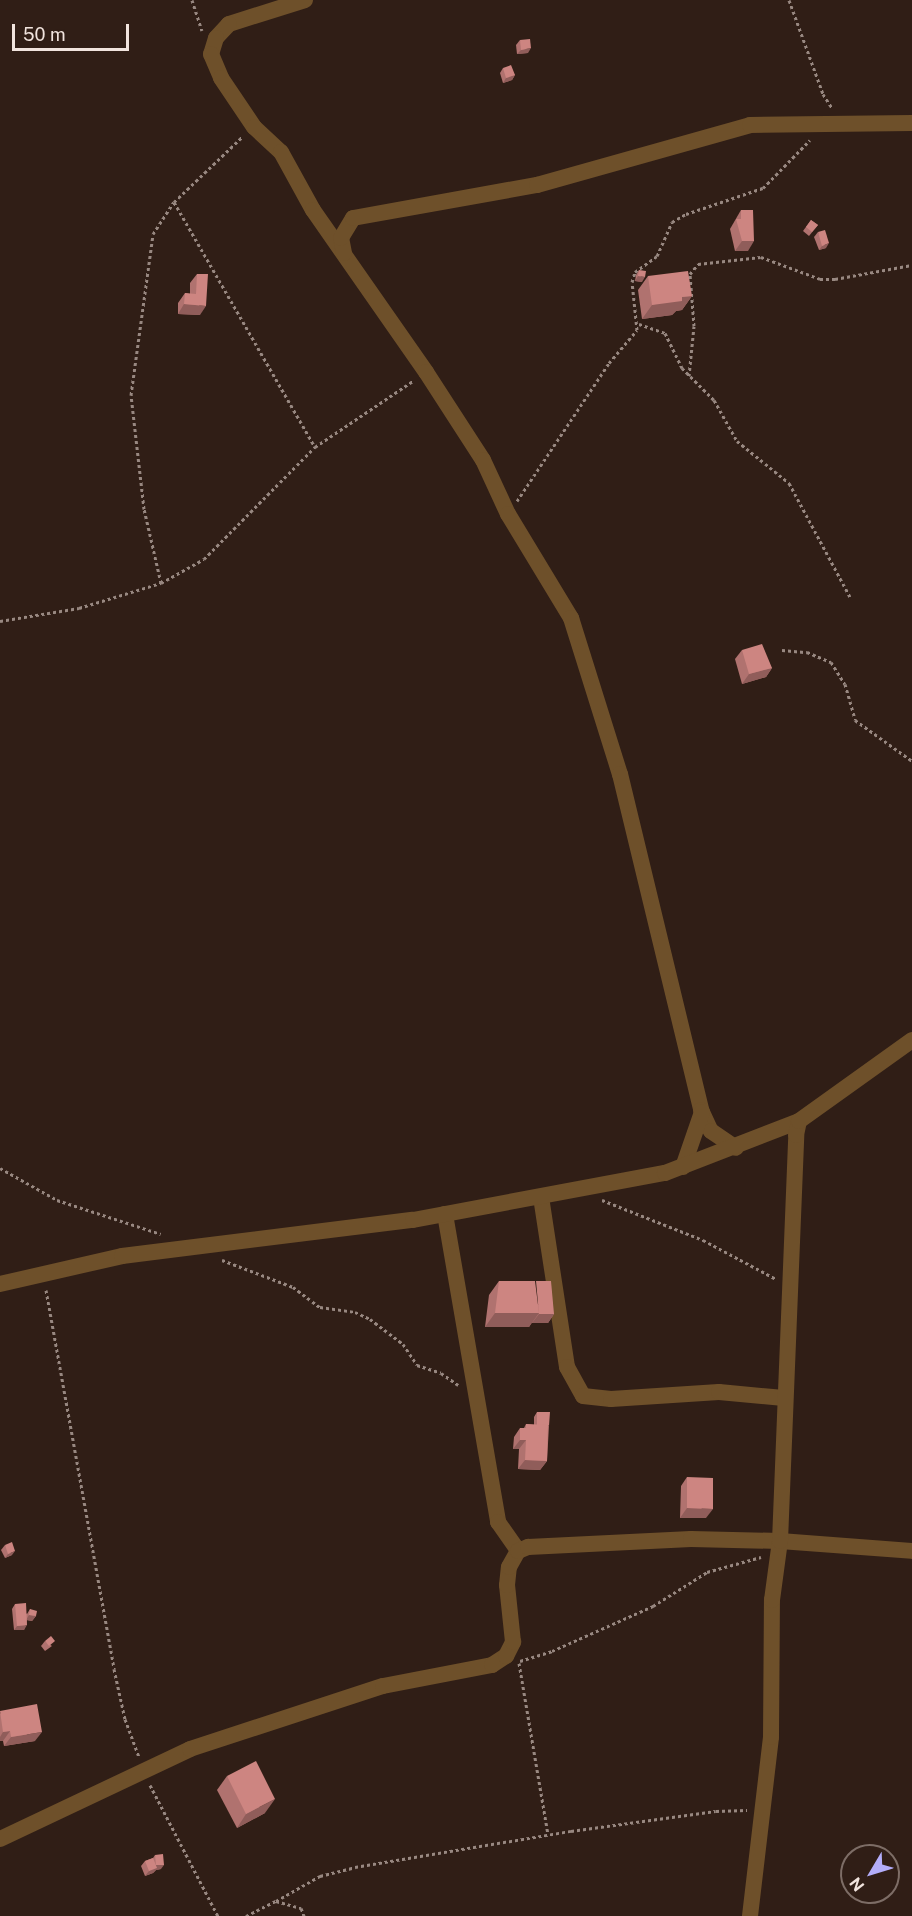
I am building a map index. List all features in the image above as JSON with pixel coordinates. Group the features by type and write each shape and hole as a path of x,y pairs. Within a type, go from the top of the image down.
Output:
{"street":[{"path":"305,0 229,24 216,38 211,54 220,78 254,127 281,152 344,254 426,372 483,460 508,514 575,628 620,774 702,1112 711,1131 736,1148"},
{"path":"344,254 341,238 353,218 537,185 750,125 824,122 912,123"},
{"path":"0,1284 122,1256 445,1214 578,1190 683,1167 736,1148 799,1120 912,1040"},
{"path":"683,1167 702,1112"},
{"path":"750,1916 760,1814 771,1737 771,1631 780,1546 788,1285 799,1120"},
{"path":"541,1197 567,1366 583,1396 611,1399 719,1392 784,1398"},
{"path":"445,1214 498,1522 518,1551"},
{"path":"518,1551 596,1542 912,1551"},
{"path":"0,1839 190,1749 353,1695 492,1665 506,1656 513,1642 507,1585 509,1567 518,1551"}],"path":[{"path":"192,0 211,54"},
{"path":"789,0 823,94 833,110 850,122"},
{"path":"508,514 639,324 633,282 635,272 657,256 672,222 763,188 777,178 824,122"},
{"path":"161,583 144,509 131,395 153,234 174,202 254,127"},
{"path":"174,202 315,447"},
{"path":"689,376 694,326 690,274 698,264 760,257 820,279 835,279 912,265"},
{"path":"639,324 665,333 689,376 714,400 737,441 789,483 850,597"},
{"path":"0,621 79,608 161,583 204,558 315,447 426,372"},
{"path":"782,650 807,652 831,662 845,684 855,720 912,761"},
{"path":"0,1168 57,1200 173,1238"},
{"path":"578,1190 703,1240 788,1285"},
{"path":"213,1258 293,1287 320,1307 355,1312 370,1319 403,1344 417,1365 441,1373 463,1390"},
{"path":"43,1273 124,1719 145,1770 218,1916"},
{"path":"492,1665 518,1662 552,1651 653,1605 707,1572 780,1546"},
{"path":"518,1662 548,1835"},
{"path":"246,1916 320,1876 355,1867 548,1835 716,1811 745,1810 760,1814"},
{"path":"276,1901 301,1908 304,1916"}],"building":[{"path":"530,39 531,48 521,50 520,40"},
{"path":"511,65 515,75 506,78 503,68"},
{"path":"741,210 753,210 754,241 742,241 736,219 741,219"},
{"path":"811,220 818,225 812,232 806,227"},
{"path":"825,230 829,243 822,246 818,232"},
{"path":"639,270 646,271 645,277 638,276"},
{"path":"688,271 692,296 682,297 682,301 652,305 648,276"},
{"path":"197,274 208,274 206,306 184,304 185,293 196,294"},
{"path":"762,644 772,668 749,674 742,650"},
{"path":"499,1281 535,1281 539,1313 495,1313"},
{"path":"536,1281 551,1281 554,1314 539,1314"},
{"path":"537,1412 550,1412 549,1426 537,1425"},
{"path":"526,1424 548,1425 547,1461 525,1460 526,1440 520,1440 520,1428 526,1428"},
{"path":"687,1477 713,1478 713,1509 687,1508"},
{"path":"12,1542 15,1551 8,1554 5,1545"},
{"path":"26,1603 27,1625 17,1626 15,1604"},
{"path":"30,1609 37,1611 36,1616 29,1615"},
{"path":"51,1636 55,1641 49,1646 45,1641"},
{"path":"37,1704 42,1732 11,1737 10,1731 3,1732 0,1711"},
{"path":"256,1761 275,1799 246,1814 227,1776"},
{"path":"163,1854 164,1865 156,1865 155,1855"},
{"path":"153,1858 157,1868 149,1871 145,1861"}]}
